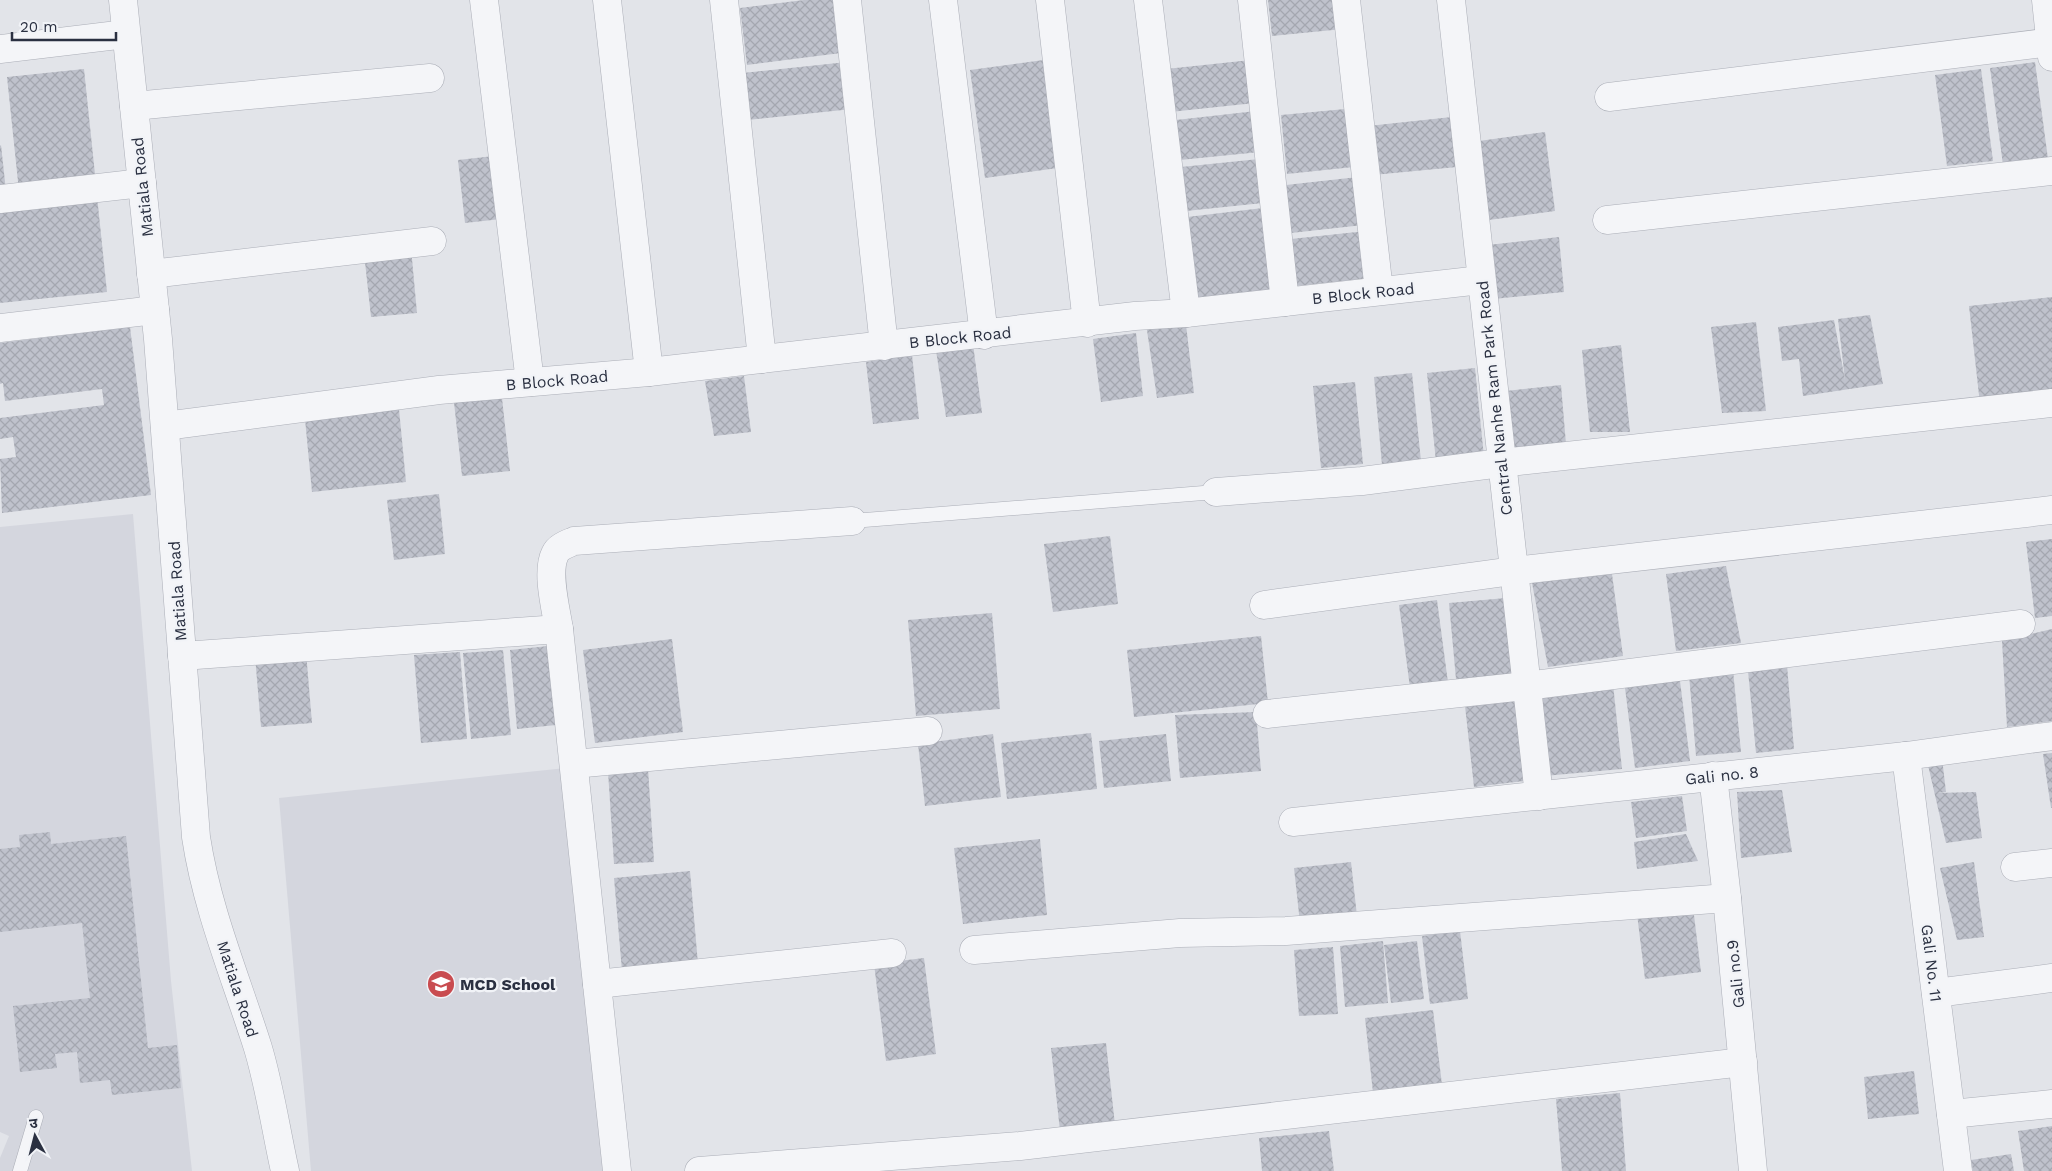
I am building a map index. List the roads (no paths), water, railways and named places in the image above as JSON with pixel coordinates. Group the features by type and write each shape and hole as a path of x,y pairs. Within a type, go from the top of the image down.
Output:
{"street":[{"name":"Matiala Road","path":"123,0 155,310 196,837 201,870 210,903 258,1050 285,1171"},
{"path":"484,0 530,382"},
{"path":"607,0 649,372"},
{"path":"724,0 762,360"},
{"path":"847,0 884,346"},
{"path":"943,0 984,335"},
{"path":"1050,0 1087,323"},
{"path":"1148,0 1186,313"},
{"path":"1252,0 1285,302"},
{"path":"1346,0 1379,291"},
{"name":"Central Nanhe Ram Park Road","path":"1450,0 1538,796"},
{"path":"1609,97 2051,47 2046,0"},
{"path":"0,49 126,34"},
{"path":"134,106 430,78"},
{"path":"1607,220 2052,171"},
{"path":"0,200 142,183"},
{"path":"151,274 432,241"},
{"name":"B Block Road","path":"165,426 439,390 649,372 984,335 1135,316 1186,313 1481,280"},
{"path":"0,328 155,310"},
{"path":"1216,492 1362,481 1501,463 2052,402"},
{"path":"1264,605 1514,571 2052,510"},
{"path":"617,1171 574,764 559,629 551,576 555,554 564,545 574,541 852,521"},
{"path":"1267,714 1526,686 2021,624"},
{"path":"182,656 559,629"},
{"path":"574,764 928,731"},
{"name":"Gali no. 8","path":"1293,822 1906,756 2052,736"},
{"name":"Gali No. 11","path":"1906,756 1958,1171"},
{"name":"Gali no.9","path":"1713,776 1727,898 1753,1171"},
{"path":"2015,867 2052,863"},
{"path":"974,950 1180,933 1286,931 1727,898"},
{"path":"597,984 892,953"},
{"path":"1936,993 2052,978"},
{"path":"699,1171 1030,1145 1743,1062"},
{"path":"1951,1114 2052,1104"}],"lane":[{"path":"852,521 1216,492"},
{"path":"20,1171 36,1117"}],"place":[{"name":"MCD School","path":"441,984"}]}
